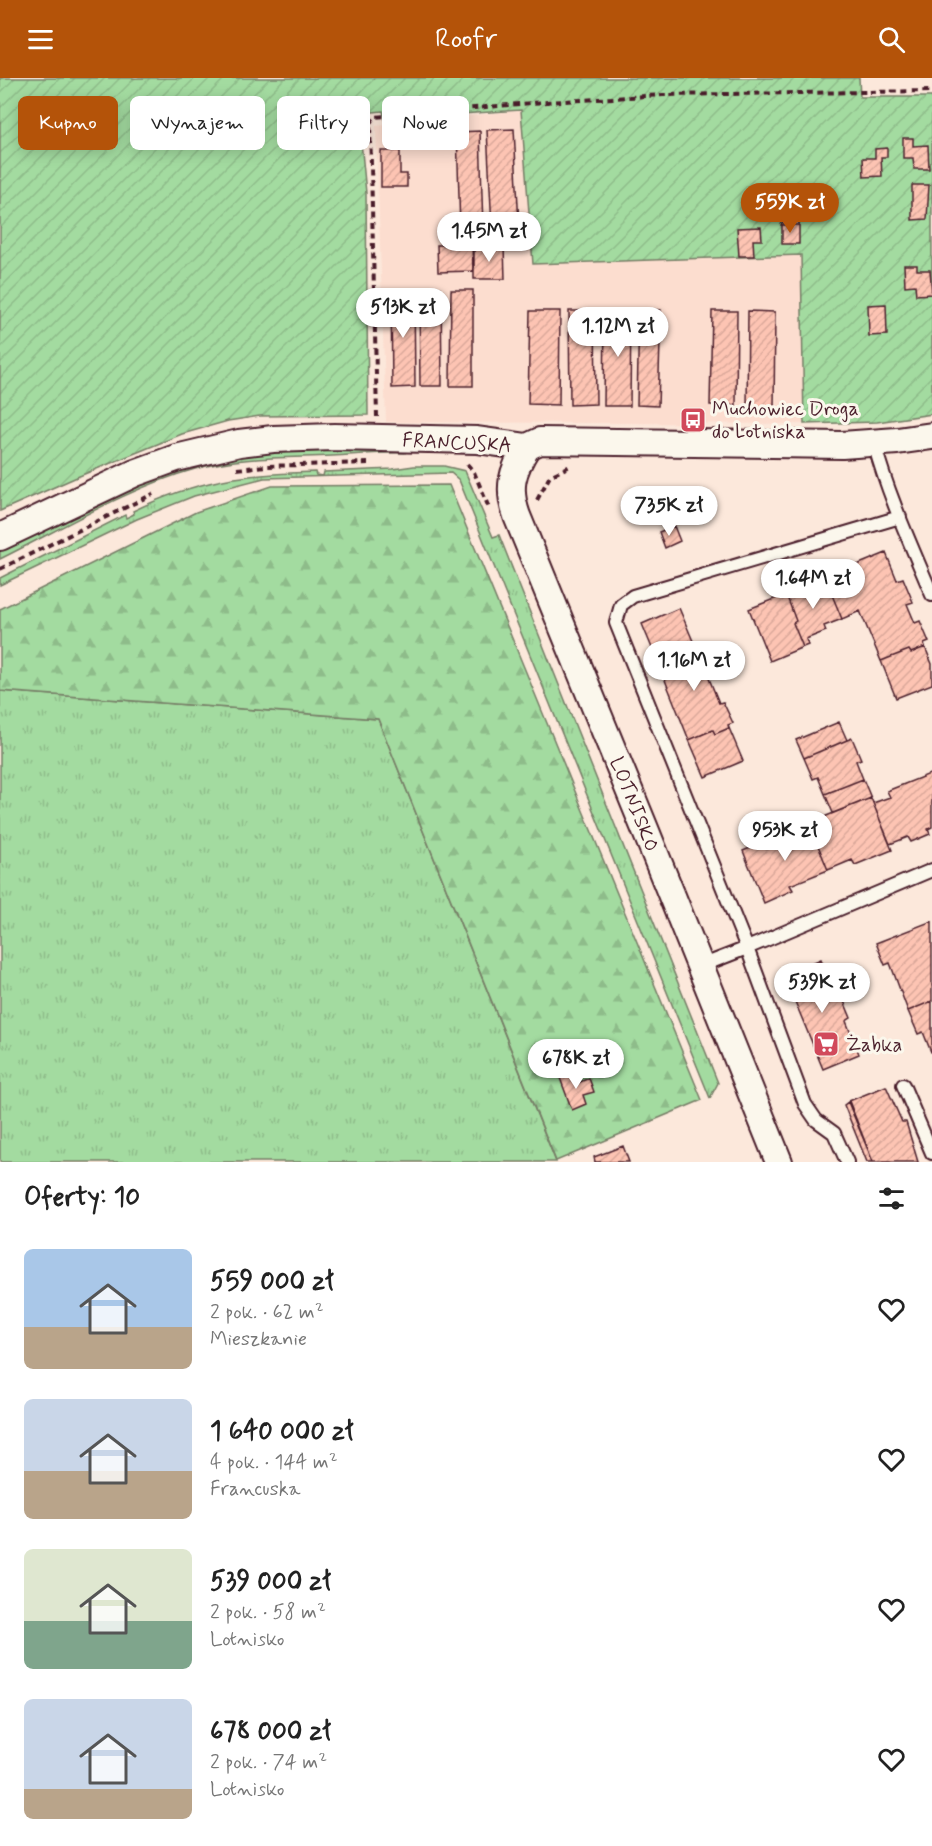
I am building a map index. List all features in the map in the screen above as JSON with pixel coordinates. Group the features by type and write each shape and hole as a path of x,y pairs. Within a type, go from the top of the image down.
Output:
{"street":[{"name":"FRANCUSKA","path":"0,537 116,481 155,465 239,443 273,439 477,440 527,447 540,441 842,446 932,436"},
{"name":"LOTNISKO","path":"527,447 515,466 512,503 779,1162"}],"lane":[{"path":"874,443 879,463 932,595"},
{"path":"848,1162 834,1133 816,1120 805,1104 747,948 616,623 621,605 633,596 900,518"},
{"path":"701,966 932,870"},
{"path":"903,1085 932,1153"}],"path":[{"path":"377,438 370,123 374,117 531,103 663,95 932,91"},
{"path":"461,462 472,468 493,515"},
{"path":"232,470 266,466 370,463"},
{"path":"0,569 159,491"}],"shaded area":[{"path":"522,110 533,264 802,255 804,424 386,422 376,126 382,125 382,150 469,150 469,116"}],"green space":[{"path":"0,78 859,78 860,97 932,97 932,414 877,422 804,424 801,255 533,264 521,110 469,113 469,96 382,96 382,111 370,112 370,96 277,96 277,150 362,150 366,193 368,415 260,416 228,421 182,434 0,511"},
{"path":"308,448 405,451 405,453 264,458 195,469 121,497 0,559 0,550 85,508 173,472 243,453"},
{"path":"444,466 465,471 493,537 499,535 718,1083 710,1098 459,480 451,473 264,478 194,496 137,519 0,585 0,578 125,515 126,518 134,514 133,511 201,485 265,474 315,472 316,475 323,476 324,472"},
{"path":"449,485 702,1100 556,1161 378,719 0,691 0,609 196,512 272,486"},
{"path":"0,691 378,719 556,1162 0,1162"}],"building":[{"path":"514,129 519,225 492,227 487,130"},
{"path":"469,131 480,131 483,228 460,229 458,150 469,150"},
{"path":"903,138 913,138 913,146 928,145 929,169 914,169 913,158 903,158"},
{"path":"887,148 887,157 881,157 882,176 864,177 863,158 875,158 875,149"},
{"path":"381,151 400,151 400,174 407,174 407,187 381,187"},
{"path":"912,185 929,185 927,219 912,220"},
{"path":"786,215 799,215 799,225 781,225"},
{"path":"782,225 799,225 799,244 782,244"},
{"path":"761,227 762,240 753,240 754,256 739,256 737,228"},
{"path":"447,237 461,237 461,244 472,244 473,271 438,272 437,245 448,245"},
{"path":"504,246 505,279 474,279 474,247"},
{"path":"904,265 917,265 917,270 930,270 932,294 916,295 915,285 905,286"},
{"path":"441,288 442,386 420,386 419,289"},
{"path":"451,290 473,290 473,386 450,386"},
{"path":"391,291 414,291 415,387 392,388"},
{"path":"886,304 887,335 869,336 868,305"},
{"path":"639,310 661,310 658,406 637,405"},
{"path":"530,311 560,311 559,405 528,404"},
{"path":"569,311 595,311 596,404 570,405"},
{"path":"605,311 631,311 630,406 604,406"},
{"path":"712,311 737,311 736,405 710,405"},
{"path":"748,311 775,312 774,409 747,408"},
{"path":"674,526 680,541 665,548 659,532"},
{"path":"886,553 897,580 903,578 913,602 907,604 915,623 920,621 929,642 924,644 925,647 911,653 909,650 881,661 860,611 842,619 825,578"},
{"path":"825,578 842,619 824,626 826,631 806,639 808,645 803,647 793,623 796,621 786,594"},
{"path":"786,594 796,621 793,623 803,647 770,661 749,609"},
{"path":"679,608 693,641 679,646 680,650 657,660 642,624"},
{"path":"693,641 695,645 699,643 708,665 704,666 719,703 723,702 733,723 728,725 729,728 715,734 713,730 689,740 657,660 680,650 679,646"},
{"path":"925,647 932,664 932,684 896,698 881,661 909,650 911,653"},
{"path":"839,722 847,740 804,758 796,740"},
{"path":"729,728 743,761 705,777 689,740 713,730 715,734"},
{"path":"852,738 861,759 856,761 863,779 825,794 818,777 813,779 804,758"},
{"path":"932,773 932,827 928,829 930,834 911,842 908,837 890,844 873,803 890,797 887,791"},
{"path":"863,779 871,798 833,813 825,794"},
{"path":"871,798 892,850 855,865 852,860 828,870 809,823"},
{"path":"809,823 828,870 790,885 793,890 764,903 743,851"},
{"path":"932,921 932,1001 908,1011 890,963 885,965 876,943"},
{"path":"821,959 836,996 841,994 851,1018 846,1021 859,1054 823,1069 784,975"},
{"path":"932,1001 931,1052 923,1032 918,1034 908,1011"},
{"path":"576,1073 578,1083 589,1078 594,1092 583,1095 586,1104 572,1110 560,1078"},
{"path":"886,1086 902,1122 906,1122 918,1162 873,1162 849,1101"},
{"path":"848,1102 873,1162 867,1162 844,1105"},
{"path":"623,1146 629,1162 595,1162 594,1157"}],"place":[{"name":"Muchowiec Droga do Lotniska","path":"693,420"},
{"name":"Żabka","path":"826,1044"}]}
